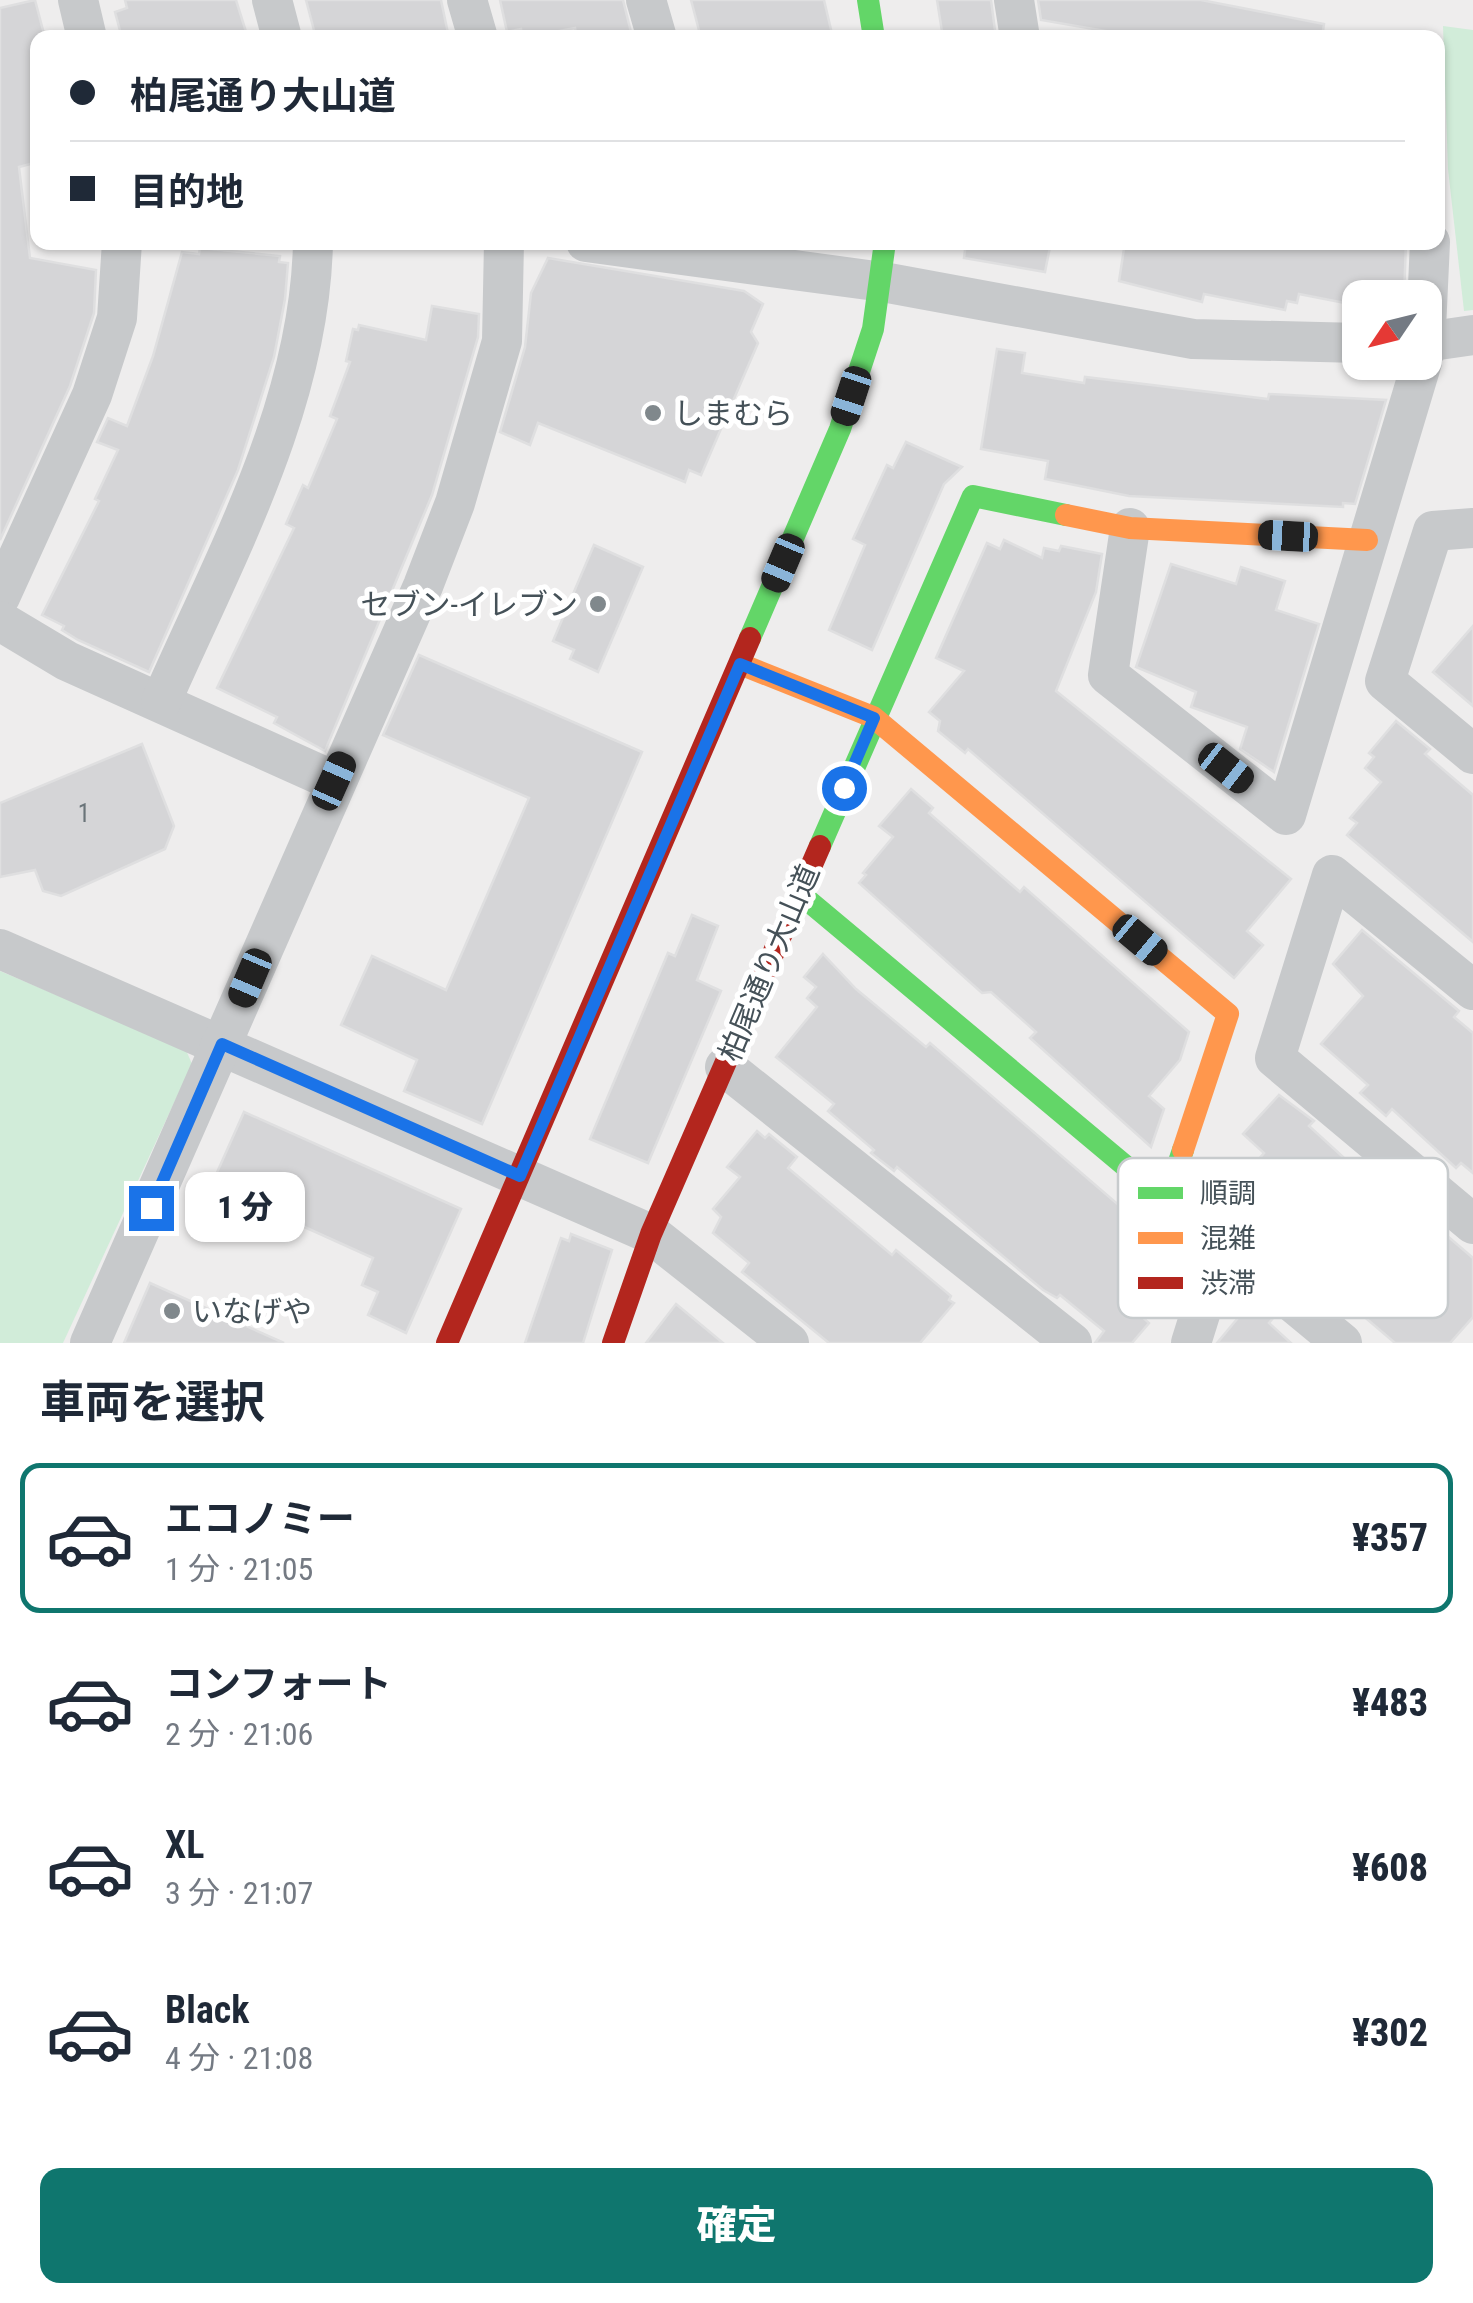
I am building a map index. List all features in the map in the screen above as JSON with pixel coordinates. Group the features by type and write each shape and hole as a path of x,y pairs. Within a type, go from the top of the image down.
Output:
{"street":[{"path":"78,0 85,30"},
{"path":"272,0 280,30"},
{"path":"466,0 475,30"},
{"path":"646,0 655,30"},
{"path":"868,0 873,30"},
{"path":"1014,0 1019,30"},
{"path":"0,597 92,395 117,318 121,250"},
{"path":"161,702 270,452 299,357 312,289 313,250"},
{"path":"90,1343 334,781 424,586 455,503 502,341 504,250"},
{"path":"700,250 884,262 1193,339 1342,343"},
{"path":"1428,280 1430,250"},
{"path":"447,1343 840,429 873,329 884,262"},
{"path":"1442,344 1473,335"},
{"path":"1367,540 1130,528 1108,675 1286,815 1416,380"},
{"name":"柏尾通り大山道","path":"614,1343 652,1234 974,496 1130,528"},
{"path":"1473,528 1432,531 1385,681 1473,754"},
{"path":"0,621 68,661 334,781"},
{"path":"740,664 874,718 1228,1014 1180,1158"},
{"path":"1394,1158 1275,1058 1332,875 1473,990"},
{"path":"800,893 1118,1160"},
{"path":"0,949 652,1234 789,1343"},
{"path":"725,1068 1072,1343"},
{"path":"1448,1203 1473,1224"},
{"path":"1191,1343 1199,1318"},
{"path":"1312,1318 1342,1343"}],"green space":[{"path":"1443,26 1473,30 1473,310 1464,311 1448,169"},
{"path":"0,971 186,1050 192,1064 63,1343 0,1343"}],"building":[{"path":"35,0 43,30 30,30 30,164 19,167 30,258 96,270 94,313 70,386 0,540 0,8"},
{"path":"125,0 236,0 245,30 120,30 115,12 127,8"},
{"path":"306,0 441,0 447,30 314,30"},
{"path":"500,0 623,0 630,30 575,28 507,30"},
{"path":"691,0 824,0 831,30 699,30"},
{"path":"937,0 991,0 995,30 942,30"},
{"path":"1038,0 1201,0 1324,24 1323,30 1099,30 1041,20"},
{"path":"200,250 220,250 280,256 279,262 288,263 285,299 274,357 238,470 149,672 78,640 62,630 64,626 42,615 99,501 95,499 118,450 97,442 108,418 127,426 153,356 182,252 199,254"},
{"path":"965,250 1049,250 1045,272 964,258"},
{"path":"1124,250 1406,250 1405,280 1342,280 1342,302 1299,294 1297,303 1287,301 1285,310 1204,294 1202,302 1119,281"},
{"name":"しまむら","path":"548,258 744,291 763,304 751,332 758,343 701,475 689,470 685,482 538,423 530,445 500,432 525,347 531,293"},
{"path":"432,306 479,314 478,337 432,495 325,751 274,723 277,717 217,688 294,528 286,524 303,485 308,488 337,419 330,416 350,362 346,361 353,329 358,330 359,325 426,340"},
{"path":"997,349 1025,353 1022,373 1084,383 1085,377 1268,399 1269,394 1386,400 1355,504 1343,503 1343,507 1129,496 1045,479 1048,461 981,449"},
{"path":"906,442 962,467 944,484 872,650 829,630 865,545 853,539 887,465 893,468"},
{"path":"1004,540 1042,558 1044,548 1059,551 1061,546 1102,554 1096,592 1056,691 1291,879 1247,931 1263,945 1234,978 968,749 965,753 938,731 940,721 929,712 964,671 936,658 987,543 1000,549"},
{"name":"セブン-イレブン","path":"594,545 643,567 598,672 570,659 574,650 553,641"},
{"path":"1171,564 1236,584 1241,567 1285,581 1276,610 1319,624 1274,772 1240,749 1247,727 1191,707 1196,692 1136,667"},
{"path":"1473,626 1473,706 1433,672"},
{"path":"419,655 642,752 482,1124 404,1091 417,1060 341,1025 372,956 446,990 529,798 383,735"},
{"path":"1396,721 1430,749 1425,754 1473,795 1473,942 1347,835 1357,823 1350,818 1381,782 1365,768 1374,757 1369,753"},
{"path":"142,744 174,826 165,849 61,896 43,891 35,870 0,877 0,803"},
{"path":"911,789 933,808 929,813 1020,892 1024,887 1189,1032 1180,1060 1149,1096 1164,1109 1151,1147 1030,1038 1036,1032 991,992 982,993 859,883 893,837 879,826"},
{"path":"692,915 718,926 697,980 721,991 648,1163 590,1139 668,953 675,956"},
{"path":"1362,930 1459,1011 1454,1017 1473,1033 1473,1173 1461,1163 1456,1168 1392,1109 1386,1116 1360,1093 1368,1085 1321,1044 1363,996 1333,964"},
{"path":"823,954 856,989 926,1047 930,1043 1118,1204 1118,1318 1144,1318 1149,1323 1132,1343 1095,1343 1104,1331 1060,1295 1057,1298 1043,1290 897,1167 894,1171 871,1153 874,1150 828,1111 834,1104 776,1057 817,1007 807,998 816,987 804,977"},
{"path":"1279,1095 1314,1121 1309,1126 1344,1158 1260,1158 1264,1153 1243,1134"},
{"path":"244,1112 461,1209 406,1333 368,1315 378,1292 362,1285 373,1258 258,1206 253,1218 206,1197"},
{"path":"757,1131 765,1138 769,1134 797,1157 788,1168 892,1255 896,1250 951,1296 949,1300 954,1303 920,1343 829,1343 742,1272 749,1263 713,1233 721,1217 713,1209 740,1177 727,1167"},
{"path":"571,1234 612,1250 583,1343 525,1343 561,1238 569,1241"},
{"path":"1448,1237 1473,1258 1473,1317 1450,1343 1395,1343 1366,1318 1448,1318"},
{"name":"いなげや","path":"150,1283 284,1343 124,1343"},
{"path":"676,1304 723,1343 646,1343"},
{"path":"1238,1318 1273,1318 1269,1323 1291,1343 1217,1343"}],"traffic: fast":[{"path":"868,0 873,30"},
{"path":"750,638 840,429 873,329 884,250"},
{"path":"820,846 973,496 1066,515"},
{"path":"799,893 1118,1160"},
{"path":"1180,1158 1183,1150"}],"traffic: slow":[{"path":"1066,515 1130,528 1367,540"},
{"path":"740,664 873,717 1228,1014 1183,1150"}],"traffic: jam":[{"path":"447,1343 750,638"},
{"path":"613,1343 651,1234 820,846"}],"place":[{"name":"しまむら","path":"653,413"},
{"name":"セブン-イレブン","path":"598,604"},
{"name":"いなげや","path":"172,1311"}],"route":[{"path":"151,1208 222,1044 520,1176 740,664 874,718 844,788"}]}
